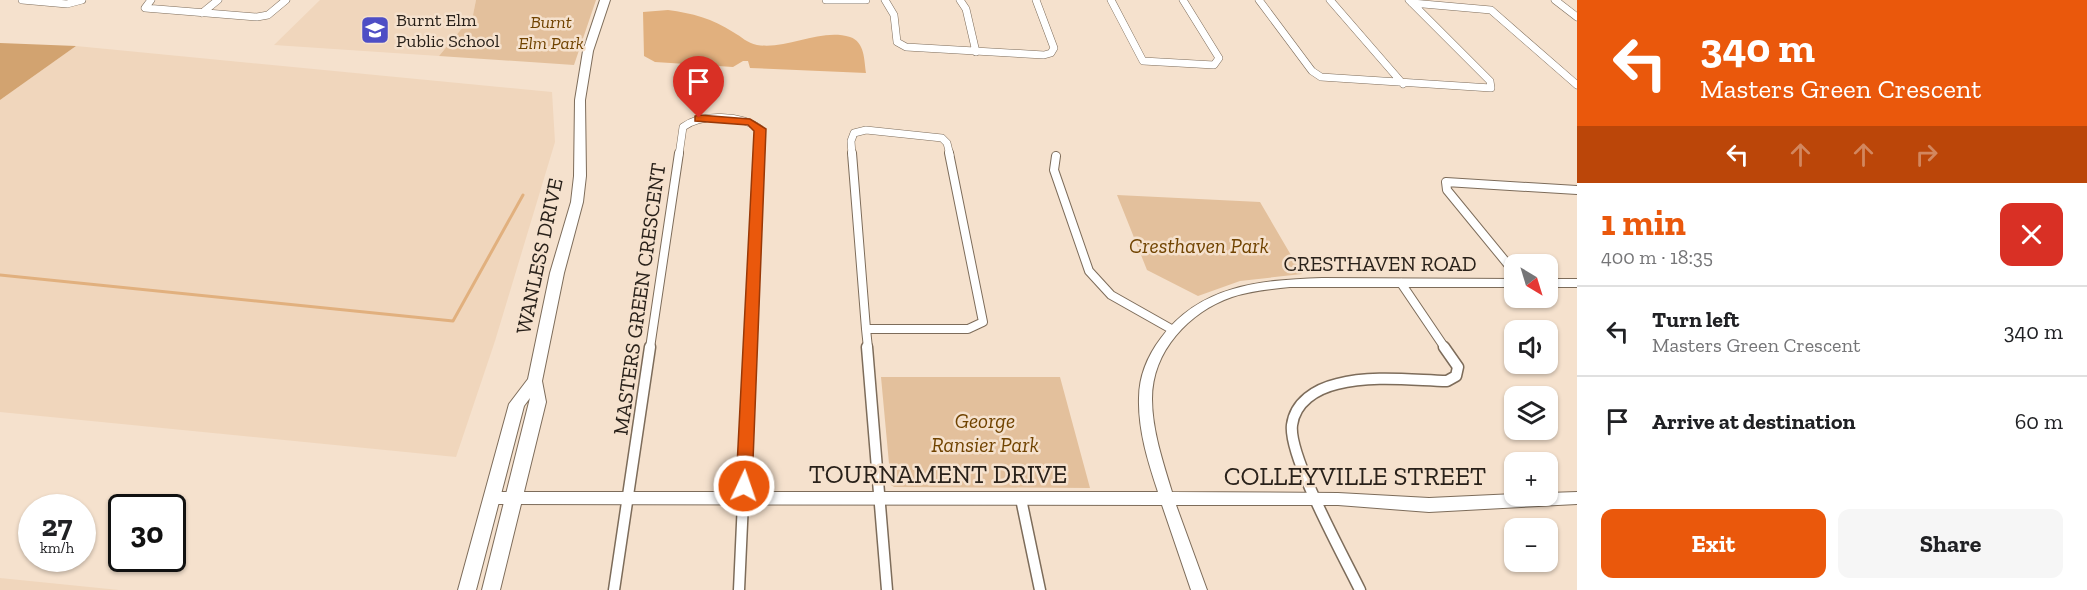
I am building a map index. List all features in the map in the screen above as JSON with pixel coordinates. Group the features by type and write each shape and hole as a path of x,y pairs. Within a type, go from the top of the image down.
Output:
{"main road":[{"name":"WANLESS DRIVE","path":"491,590 538,402 535,381 557,273 577,202 580,176 580,100 588,51 605,0"},
{"name":"WANLESS DRIVE","path":"467,590 518,404 535,381"}],"street":[{"path":"22,0 67,4 82,0"},
{"path":"151,0 145,8 262,16 286,0"},
{"path":"202,13 218,0"},
{"path":"826,0 866,0"},
{"path":"885,0 894,15 896,39 899,44 910,48 1036,56 1052,53 1054,48 1036,0"},
{"path":"960,0 966,9 976,52"},
{"path":"1111,0 1143,61 1214,65 1219,58 1182,0"},
{"path":"1259,0 1317,75 1326,79 1485,89 1492,86 1410,2"},
{"path":"1330,0 1403,84"},
{"path":"1555,0 1577,17"},
{"path":"1410,2 1491,10 1577,85"},
{"name":"MASTERS GREEN CRESCENT","path":"628,497 682,127 687,122 699,118 750,122 760,129 743,498"},
{"path":"866,329 968,329 979,326 983,322 947,143 942,138 866,130 854,133 852,137 866,329 880,498 886,590"},
{"path":"1056,156 1054,170 1089,271 1111,295 1173,330"},
{"path":"1504,260 1447,190 1446,182 1577,190"},
{"name":"CRESTHAVEN ROAD","path":"1200,590 1149,437 1145,404 1154,361 1173,330 1205,304 1249,288 1284,283 1504,283"},
{"path":"1360,590 1298,457 1293,438 1293,421 1308,395 1322,387 1346,381 1447,381 1456,376 1458,366 1401,283"},
{"path":"1558,283 1577,283"},
{"path":"614,590 628,497"},
{"name":"TOURNAMENT DRIVE","path":"492,498 1169,499"},
{"path":"739,590 743,498"},
{"name":"COLLEYVILLE STREET","path":"1169,499 1317,499 1430,505 1577,498"},
{"path":"1021,499 1040,590"}],"shaded area":[{"name":"Burnt Elm Public School","path":"320,0 476,0 473,15 439,56 274,45"},
{"path":"668,10 710,20 757,45 780,45 827,35 850,37 855,39 861,47 866,73 750,68 748,61 743,61 733,67 655,62 644,56 643,12"},
{"path":"0,43 76,46 0,100"},
{"path":"76,46 552,92 555,142 495,341 456,457 0,412 0,100"},
{"path":"0,578 119,590 0,590"}],"green space":[{"name":"Burnt Elm Park","path":"476,0 596,0 574,65 439,56 473,15"},
{"name":"Cresthaven Park","path":"1117,195 1260,202 1302,274 1240,281 1198,296 1147,270"},
{"name":"George Ransier Park","path":"881,377 1060,377 1090,488 894,487 891,485"}],"waterway":[{"path":"0,275 453,321 523,195"}],"place":[{"name":"Burnt Elm Public School","path":"375,30"}],"route":[{"path":"699,118 750,122 760,129 744,486"}]}
